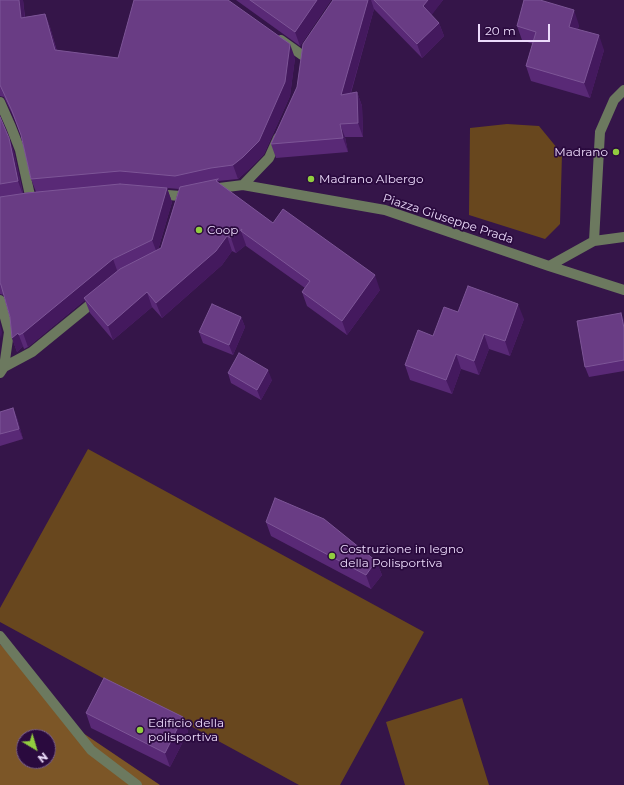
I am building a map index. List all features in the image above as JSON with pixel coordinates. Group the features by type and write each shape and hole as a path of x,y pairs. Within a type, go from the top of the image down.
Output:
{"street":[{"path":"271,32 303,55"},
{"path":"594,241 600,132 614,100 624,90"},
{"path":"0,102 12,127 20,150 31,200"},
{"path":"243,185 269,158 281,131"},
{"name":"Piazza Giuseppe Prada","path":"149,193 179,199 217,188 243,185 385,210 624,290"},
{"path":"549,266 594,241 624,237"},
{"path":"2,370 32,352 104,293"},
{"path":"0,300 9,332 2,370"},
{"path":"0,636 91,750 137,785"}],"shaded area":[{"path":"507,124 539,126 562,154 560,224 545,239 469,215 470,128"},
{"path":"88,449 424,632 340,785 299,785 0,622 0,608"},
{"path":"0,644 80,731 160,785 0,785"},
{"path":"462,698 489,785 405,785 386,722"}],"building":[{"path":"0,0 19,0 21,18 45,14 55,50 118,58 134,0 228,0 290,44 285,82 259,141 233,165 175,176 120,171 31,179 21,135 0,85"},
{"path":"250,0 317,0 295,32"},
{"path":"333,0 368,0 341,95 357,92 358,123 340,124 343,138 271,144 297,87 303,44"},
{"path":"374,0 428,0 423,6 439,23 417,44"},
{"path":"524,0 540,0 574,10 569,27 599,35 584,83 526,66 536,32 517,26"},
{"path":"0,117 9,138 18,181 0,184"},
{"path":"218,179 216,181 273,223 283,209 375,275 342,321 302,292 310,281 241,231 242,229 231,238 227,236 216,251 156,303 147,292 108,326 84,298 120,269 161,248 180,187"},
{"path":"120,184 167,188 152,240 113,259 23,333 19,335 18,333 12,338 10,317 0,283 0,197"},
{"path":"468,286 518,304 505,341 484,334 474,361 456,354 446,380 405,365 418,330 433,336 444,307 458,312"},
{"path":"212,304 241,317 229,345 199,332"},
{"path":"621,313 624,328 624,360 585,367 577,321"},
{"path":"239,353 268,370 257,390 228,373"},
{"path":"13,408 19,429 0,434 0,412"},
{"path":"275,498 324,519 376,561 366,575 266,522"},
{"name":"Edificio della polisportiva","path":"104,678 183,717 165,753 86,713"}],"place":[{"name":"Madrano","path":"616,152"},
{"name":"Madrano Albergo","path":"311,179"},
{"name":"Coop","path":"199,230"},
{"name":"Costruzione in legno della Polisportiva","path":"332,556"},
{"name":"Edificio della polisportiva","path":"140,730"}]}
